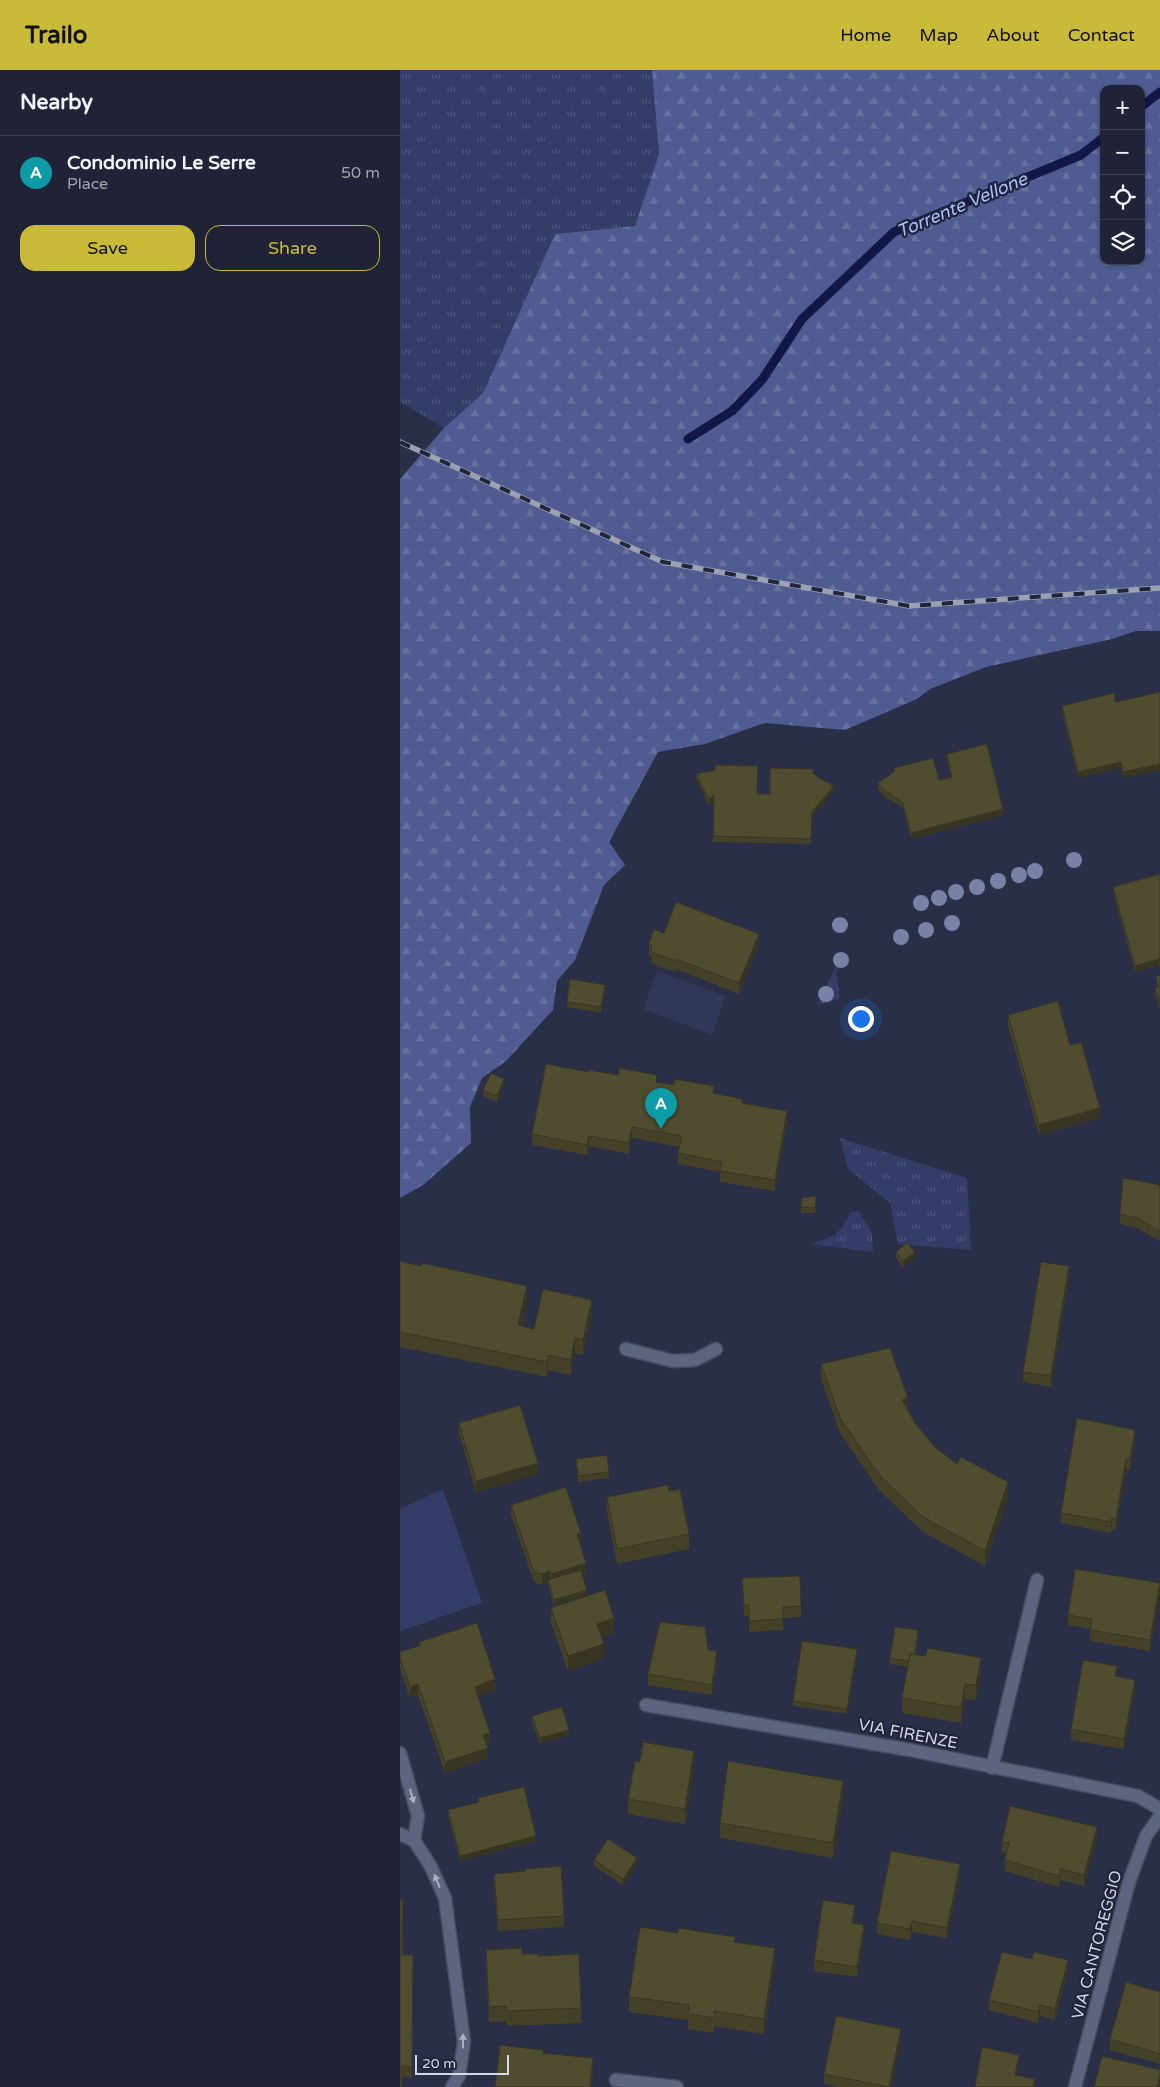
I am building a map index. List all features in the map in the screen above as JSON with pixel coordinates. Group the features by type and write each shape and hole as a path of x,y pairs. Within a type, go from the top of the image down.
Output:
{"street":[{"path":"626,1349 674,1361 695,1360 716,1349"},
{"path":"992,1768 1038,1580"},
{"name":"VIA FIRENZE","path":"646,1705 910,1750 1138,1796 1160,1808"},
{"path":"400,1753 418,1816 414,1840"},
{"name":"VIA CANTOREGGIO","path":"1075,2087 1129,1882 1146,1836 1160,1816"},
{"path":"400,1834 414,1840 431,1867 445,1898 464,2042 459,2076 452,2087"},
{"path":"616,2080 677,2087"}],"shaded area":[{"path":"657,971 726,996 712,1035 643,1009"}],"green space":[{"path":"400,70 652,70 659,154 635,226 555,234 483,393 444,428 400,402"},
{"path":"652,70 1160,70 1160,631 1136,631 1112,639 986,667 930,689 917,699 845,730 765,723 705,744 658,752 609,842 625,865 604,885 575,960 557,981 553,1010 506,1061 482,1078 470,1107 471,1143 423,1185 400,1198 400,479 444,428 483,393 555,234 635,226 659,154"},
{"path":"844,956 836,973 840,999 817,1005 840,958"},
{"path":"840,1138 967,1178 971,1250 898,1244 890,1203 848,1169"},
{"path":"859,1211 872,1233 873,1252 811,1244 836,1234 847,1220 850,1212"},
{"path":"443,1489 482,1603 400,1631 400,1509"}],"building":[{"path":"1160,692 1160,764 1123,772 1121,762 1078,772 1062,706 1114,693 1116,702"},
{"path":"987,744 1003,809 911,833 903,803 885,791 878,783 895,771 894,768 933,758 939,780 952,777 947,754"},
{"path":"715,765 758,766 757,794 770,794 770,768 813,769 813,773 819,778 834,786 812,812 811,839 713,836 714,795 709,799 696,774 715,770"},
{"path":"1160,874 1160,963 1159,959 1135,966 1113,887"},
{"path":"676,902 759,934 739,983 676,959 675,961 651,952 652,947 649,943 654,929 664,933"},
{"path":"1160,975 1160,1004 1155,988 1158,987 1156,976"},
{"path":"570,979 605,985 601,1007 567,1002"},
{"path":"1058,1001 1070,1045 1081,1042 1100,1108 1039,1125 1008,1015"},
{"path":"546,1064 618,1075 619,1068 657,1075 656,1082 674,1085 675,1079 714,1086 713,1093 742,1099 742,1103 787,1111 775,1180 720,1171 722,1162 678,1153 682,1136 632,1127 629,1143 589,1136 587,1145 532,1134"},
{"path":"491,1073 504,1079 497,1096 483,1090"},
{"path":"1123,1178 1160,1185 1160,1231 1137,1218 1120,1214"},
{"path":"816,1196 815,1208 801,1207 802,1198"},
{"path":"907,1243 915,1252 903,1261 896,1252"},
{"path":"400,1261 421,1266 422,1263 527,1286 518,1325 534,1329 543,1289 592,1300 583,1340 575,1338 571,1360 548,1355 547,1362 400,1332"},
{"path":"1041,1262 1069,1266 1051,1376 1023,1372"},
{"path":"890,1348 908,1398 902,1400 915,1423 936,1448 957,1464 961,1457 1008,1482 985,1551 923,1517 879,1475 840,1418 821,1364"},
{"path":"520,1405 538,1463 476,1481 459,1423"},
{"path":"1077,1418 1135,1430 1130,1459 1126,1458 1116,1519 1112,1518 1111,1522 1061,1513"},
{"path":"607,1455 609,1472 578,1476 576,1459"},
{"path":"668,1485 669,1491 680,1489 689,1534 617,1549 607,1497"},
{"path":"566,1487 581,1533 577,1534 586,1563 552,1574 550,1571 542,1574 534,1572 511,1505"},
{"path":"1075,1569 1160,1583 1150,1640 1090,1630 1092,1619 1068,1615"},
{"path":"581,1570 587,1590 554,1600 548,1580"},
{"path":"800,1576 801,1606 783,1607 783,1619 749,1621 749,1605 744,1605 742,1578"},
{"path":"605,1590 614,1618 597,1624 604,1644 568,1656 551,1608"},
{"path":"660,1622 705,1627 708,1650 717,1651 712,1685 648,1674"},
{"path":"477,1623 495,1679 475,1687 490,1733 483,1735 488,1748 445,1762 418,1684 410,1687 400,1658 400,1652 421,1645 419,1642"},
{"path":"895,1627 918,1630 915,1654 910,1654 909,1661 890,1658"},
{"path":"802,1641 857,1649 847,1709 793,1701"},
{"path":"927,1648 981,1658 976,1685 965,1684 961,1708 902,1698 910,1654 926,1656"},
{"path":"1083,1660 1117,1666 1115,1676 1135,1680 1124,1739 1071,1729"},
{"path":"562,1707 569,1730 540,1738 532,1716"},
{"path":"643,1742 694,1751 685,1809 628,1799 635,1761 640,1762"},
{"path":"728,1761 843,1781 833,1843 720,1823"},
{"path":"524,1787 536,1836 460,1856 448,1810 479,1802 478,1798"},
{"path":"1010,1806 1097,1827 1084,1875 1060,1869 1059,1876 1005,1860 1009,1843 1002,1842"},
{"path":"608,1839 637,1858 623,1879 594,1860"},
{"path":"891,1851 960,1864 947,1928 912,1921 910,1929 877,1923"},
{"path":"561,1866 564,1916 498,1920 494,1874"},
{"path":"400,1899 403,1900 402,1948 400,1947"},
{"path":"823,1900 855,1905 852,1923 864,1925 857,1967 814,1960"},
{"path":"640,1927 678,1933 679,1928 735,1937 734,1942 775,1948 764,2019 714,2011 714,2018 688,2014 689,2005 629,1997"},
{"path":"522,1948 522,1954 539,1954 539,1956 579,1954 581,2008 507,2011 506,2006 489,2007 486,1950"},
{"path":"1002,1952 1032,1959 1034,1952 1068,1960 1055,2009 1040,2005 1038,2012 989,2000"},
{"path":"400,1955 413,1955 412,2067 402,2066 402,2079 400,2079"},
{"path":"1126,1982 1160,1992 1160,2054 1110,2039"},
{"path":"836,2016 901,2029 889,2087 824,2074"},
{"path":"500,2045 543,2050 543,2053 593,2058 590,2087 495,2087"},
{"path":"982,2047 1019,2055 1015,2075 1035,2079 1033,2087 975,2087"},
{"path":"1102,2056 1160,2070 1157,2087 1094,2087"}],"waterway":[{"name":"Torrente Vellone","path":"1145,104 1160,92"},
{"name":"Torrente Vellone","path":"688,439 732,411 762,380 802,319 894,232 1081,155 1100,140"}],"railway":[{"path":"400,442 663,562 909,606 1160,588"}],"place":[{"name":"Condominio Le Serre","path":"661,1129"}]}
